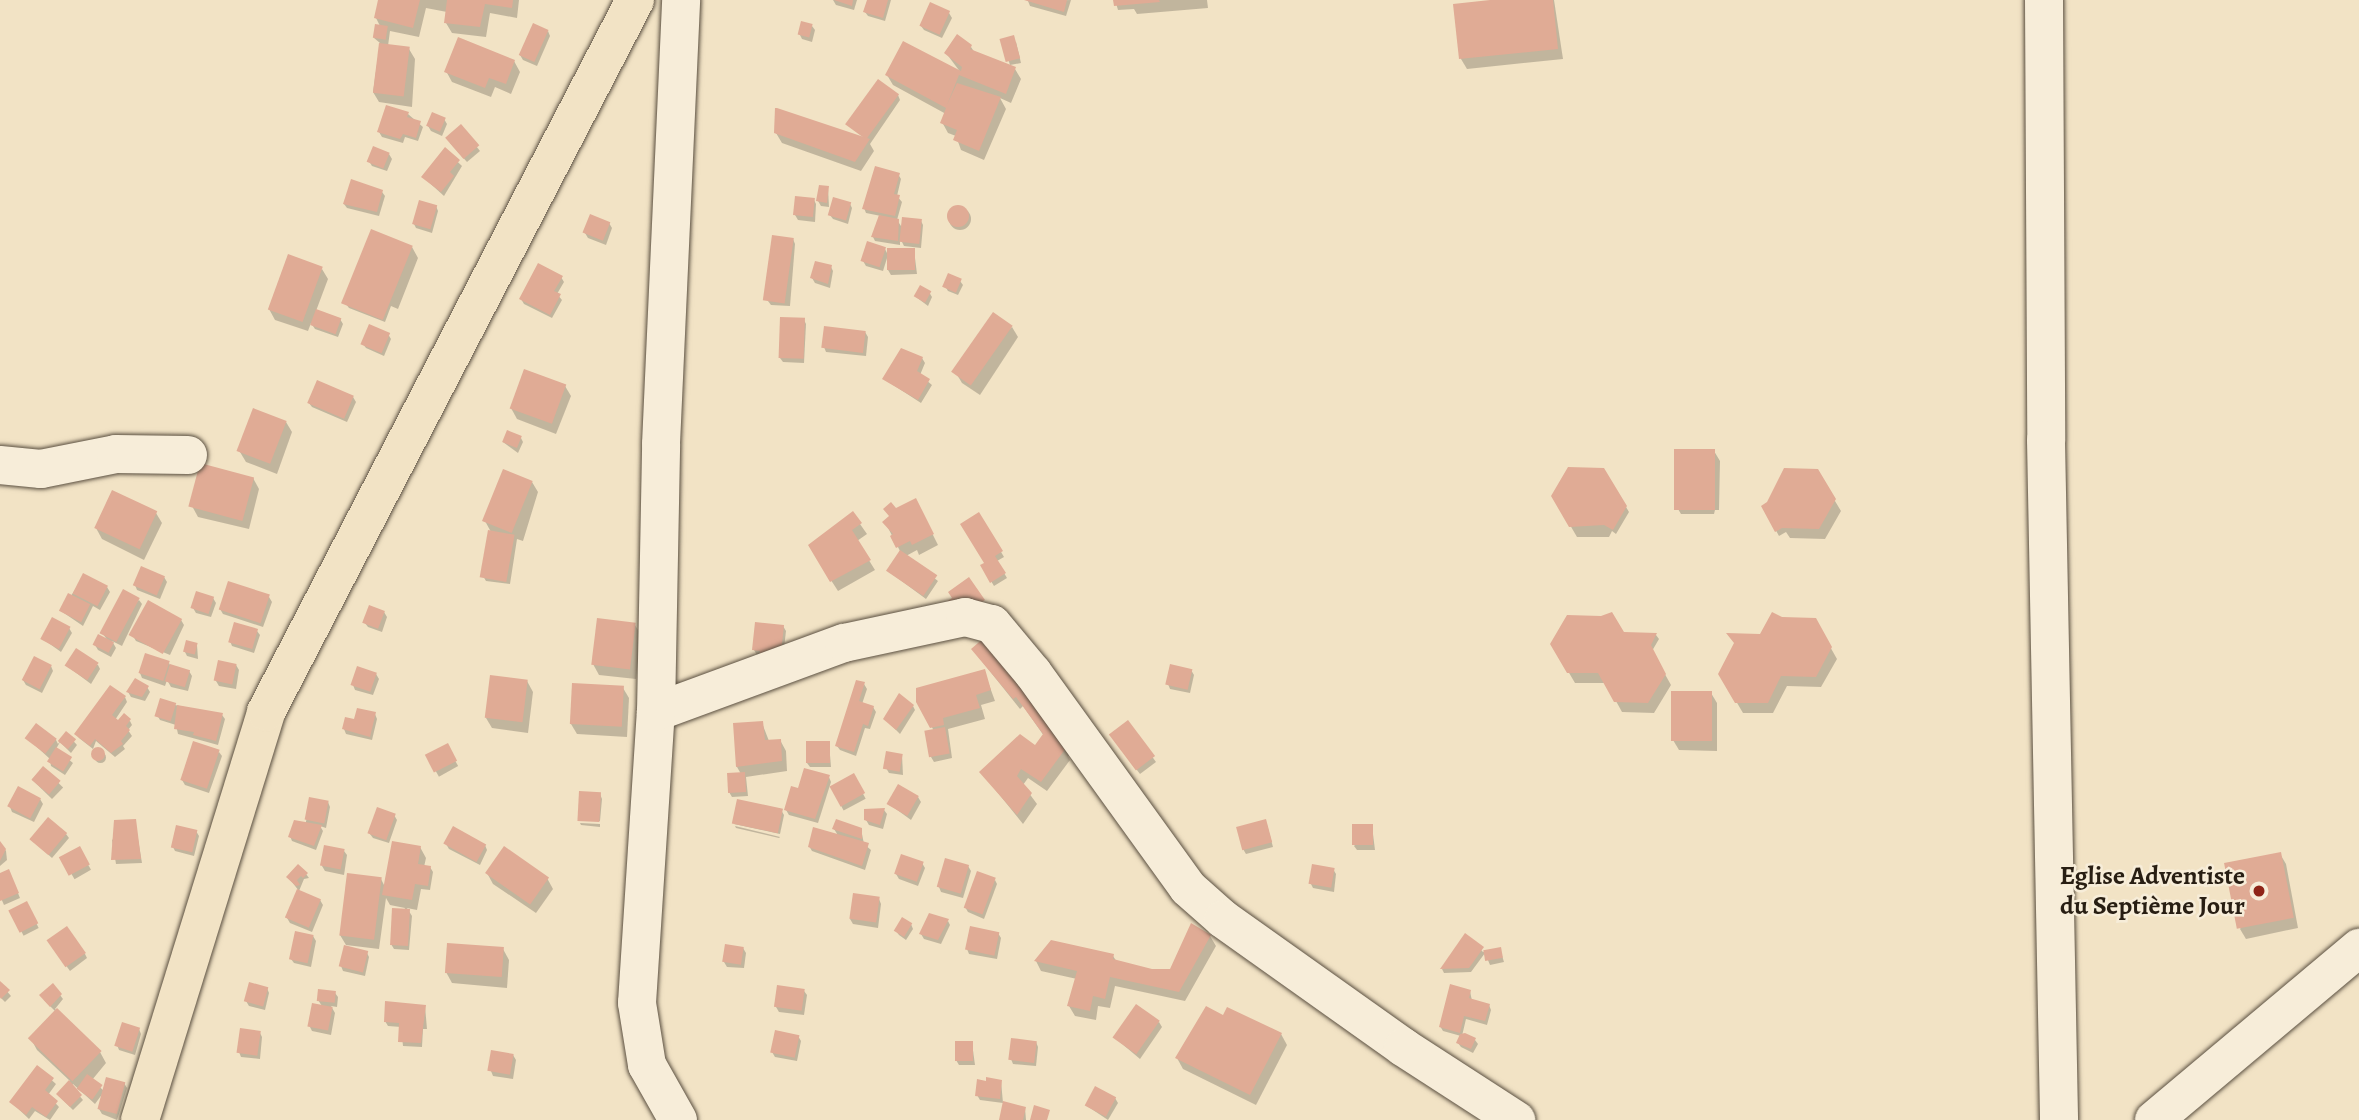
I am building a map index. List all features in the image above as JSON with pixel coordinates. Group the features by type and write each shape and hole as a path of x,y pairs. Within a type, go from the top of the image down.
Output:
{"main road":[{"path":"141,1120 266,712 635,0"}],"street":[{"path":"674,1117 647,1066 637,1003 656,712 661,444 681,0"},
{"path":"2044,0 2047,454 2059,1120"},
{"path":"0,465 41,469 116,454 188,455"},
{"path":"656,712 844,643 965,617 992,624 1033,673 1188,888 1223,919 1392,1039 1516,1120"},
{"path":"2154,1120 2359,948"}],"building":[{"path":"378,0 420,0 413,28 374,18"},
{"path":"447,0 513,0 512,8 485,4 480,27 444,23"},
{"path":"834,0 853,0 852,6"},
{"path":"867,0 888,0 883,18 863,12"},
{"path":"1024,0 1067,0 1064,12"},
{"path":"1113,0 1159,0 1160,2 1114,6"},
{"path":"1490,0 1553,0 1558,49 1459,59 1453,4"},
{"path":"930,2 950,11 940,35 919,26"},
{"path":"801,21 813,24 809,37 798,35"},
{"path":"533,23 549,30 534,62 519,55"},
{"path":"375,24 388,26 386,40 373,38"},
{"path":"957,34 972,45 970,49 1016,67 1006,94 959,75 947,105 957,83 1001,97 979,151 953,140 957,130 940,123 946,108 885,75 903,41 961,71 962,67 944,53"},
{"path":"1014,35 1020,58 1006,62 1000,39"},
{"path":"458,37 515,60 506,84 489,78 485,88 444,72"},
{"path":"379,43 410,47 404,96 373,93"},
{"path":"878,79 899,94 866,140 845,124"},
{"path":"386,105 409,112 407,117 421,121 416,138 403,134 400,139 377,132"},
{"path":"775,108 870,139 855,162 774,133"},
{"path":"432,112 446,118 440,132 426,126"},
{"path":"461,124 479,145 464,159 445,138"},
{"path":"373,146 390,153 383,169 367,162"},
{"path":"445,147 460,160 450,172 454,176 441,192 421,177"},
{"path":"875,166 900,173 894,194 900,195 895,216 862,209"},
{"path":"351,179 383,190 377,212 343,204"},
{"path":"819,185 829,186 827,203 816,201"},
{"path":"795,196 815,198 813,217 793,215"},
{"path":"833,197 851,202 846,221 828,215"},
{"path":"419,200 437,205 430,229 412,224"},
{"path":"958,205 966,208 969,216 966,224 958,227 950,224 947,216 950,208"},
{"path":"590,214 610,222 603,241 583,233"},
{"path":"879,215 899,219 898,241 871,237"},
{"path":"902,217 922,219 919,244 899,242"},
{"path":"371,229 413,246 383,320 341,303"},
{"path":"772,235 794,238 785,303 763,300"},
{"path":"867,241 886,247 880,267 861,261"},
{"path":"887,248 915,248 915,270 887,270"},
{"path":"288,254 323,267 303,322 268,309"},
{"path":"815,261 832,265 828,284 810,278"},
{"path":"538,263 563,276 554,291 561,294 550,315 519,299"},
{"path":"948,273 962,279 956,293 942,287"},
{"path":"920,285 931,291 925,303 914,296"},
{"path":"316,309 341,318 336,334 310,325"},
{"path":"993,312 1013,326 971,386 951,372"},
{"path":"780,317 805,318 804,359 779,358"},
{"path":"369,324 390,333 382,353 360,344"},
{"path":"824,326 866,331 863,353 821,348"},
{"path":"901,348 923,357 917,371 930,379 918,400 882,379"},
{"path":"524,369 566,384 552,424 510,408"},
{"path":"317,380 354,396 344,419 307,403"},
{"path":"253,408 287,421 270,464 237,451"},
{"path":"507,430 522,436 517,448 502,442"},
{"path":"1674,449 1715,449 1715,510 1674,510"},
{"path":"200,463 254,477 242,521 188,506"},
{"path":"1568,467 1604,468 1627,506 1613,530 1604,525 1569,527 1551,496"},
{"path":"1784,468 1818,469 1836,499 1819,529 1782,528 1775,532 1761,506 1767,502"},
{"path":"503,469 533,481 512,533 482,521"},
{"path":"112,490 157,511 140,549 94,528"},
{"path":"916,498 934,534 912,545 910,541 896,548 890,536 893,534 882,522 889,516 883,509 891,502 896,508"},
{"path":"853,511 862,523 852,530 871,560 830,582 808,545"},
{"path":"979,512 1003,551 995,556 1006,573 990,583 980,565 984,563 960,524"},
{"path":"488,530 515,535 506,582 480,577"},
{"path":"900,550 937,575 923,596 886,571"},
{"path":"141,566 165,576 157,595 133,585"},
{"path":"83,573 108,586 98,606 73,593"},
{"path":"969,577 985,600 953,620 936,609 952,598 948,592"},
{"path":"228,581 270,595 261,623 219,610"},
{"path":"123,589 140,598 116,642 100,633"},
{"path":"196,591 214,597 209,614 190,608"},
{"path":"68,593 90,604 81,622 59,611"},
{"path":"148,600 182,619 163,654 129,635"},
{"path":"369,605 385,611 378,629 362,623"},
{"path":"1612,612 1624,632 1657,633 1651,645 1666,674 1648,703 1614,702 1598,673 1567,673 1550,644 1567,615 1601,616"},
{"path":"1772,612 1782,617 1816,618 1832,647 1816,677 1781,676 1768,703 1735,703 1718,674 1734,643 1726,633 1760,634"},
{"path":"52,617 71,627 59,649 40,639"},
{"path":"597,618 636,623 630,669 591,665"},
{"path":"234,622 258,629 252,649 228,642"},
{"path":"755,622 784,625 781,653 759,658 760,651 752,650"},
{"path":"993,630 1066,748 1041,782 1021,769 1017,776 1032,793 1017,815 979,772 1020,734 1035,745 1043,734 1016,697 1013,699 971,649"},
{"path":"98,634 114,642 109,653 93,645"},
{"path":"186,640 198,643 195,655 183,652"},
{"path":"76,648 99,663 87,680 65,666"},
{"path":"145,653 170,661 163,681 139,673"},
{"path":"34,656 52,665 40,689 22,680"},
{"path":"218,660 237,664 232,684 214,681"},
{"path":"170,664 190,670 185,687 165,681"},
{"path":"1170,664 1192,669 1188,690 1165,684"},
{"path":"357,666 377,673 370,692 350,685"},
{"path":"985,669 991,690 976,695 980,708 943,718 944,725 930,728 916,702 916,688"},
{"path":"490,675 528,680 522,722 485,718"},
{"path":"135,678 149,686 142,697 126,692"},
{"path":"856,680 865,682 859,701 874,706 868,726 863,724 854,752 835,746"},
{"path":"572,683 624,686 622,727 570,724"},
{"path":"110,685 126,696 112,715 118,720 124,713 131,719 126,726 130,730 121,741 123,744 111,753 95,739 90,746 74,734"},
{"path":"1671,691 1712,691 1712,741 1671,741"},
{"path":"899,693 914,705 896,730 883,719"},
{"path":"160,698 176,703 171,721 154,716"},
{"path":"177,705 223,713 216,741 193,735 194,732 174,729"},
{"path":"357,708 376,712 370,737 342,729 345,717 354,719"},
{"path":"1128,720 1155,756 1136,770 1109,734"},
{"path":"763,721 765,740 781,739 782,761 736,767 733,723"},
{"path":"36,723 57,739 45,754 25,738"},
{"path":"945,727 950,754 929,757 924,731"},
{"path":"66,731 76,739 68,749 58,741"},
{"path":"193,741 220,750 207,789 180,780"},
{"path":"806,741 830,741 830,763 806,763"},
{"path":"448,743 457,761 434,773 425,755"},
{"path":"56,747 72,757 63,771 47,761"},
{"path":"95,747 101,747 105,754 101,761 95,761 91,757 91,751"},
{"path":"886,751 903,754 900,772 883,769"},
{"path":"43,766 61,781 49,795 31,780"},
{"path":"804,768 830,775 815,819 784,810 791,786 798,788"},
{"path":"745,772 746,792 728,793 727,773"},
{"path":"854,773 865,793 841,807 830,787"},
{"path":"898,784 919,796 907,816 886,804"},
{"path":"18,786 41,798 30,819 7,806"},
{"path":"579,791 601,792 599,822 577,821"},
{"path":"309,797 329,801 324,823 305,820"},
{"path":"737,799 783,809 778,833 732,823"},
{"path":"377,807 396,814 386,840 367,833"},
{"path":"885,808 880,825 864,820 864,809"},
{"path":"48,817 67,833 49,855 29,839"},
{"path":"136,819 141,859 111,860 114,820"},
{"path":"836,819 862,828 862,839 832,829"},
{"path":"1266,819 1272,842 1242,850 1236,827"},
{"path":"294,820 322,825 314,846 288,837"},
{"path":"1352,824 1373,824 1373,845 1352,845"},
{"path":"176,825 197,830 192,852 171,847"},
{"path":"453,826 486,844 477,862 443,843"},
{"path":"813,827 869,843 862,866 808,847"},
{"path":"0,841 6,849 0,861"},
{"path":"392,841 421,846 418,864 431,866 428,886 415,884 412,900 382,895"},
{"path":"324,845 345,849 341,870 320,866"},
{"path":"80,846 90,865 69,876 59,857"},
{"path":"504,846 549,878 530,905 485,873"},
{"name":"Eglise Adventiste du Septième Jour","path":"2281,852 2294,918 2237,929 2224,863"},
{"path":"901,854 924,862 917,882 894,874"},
{"path":"945,858 969,865 961,894 937,887"},
{"path":"298,864 308,873 297,880 300,885 296,886 286,877"},
{"path":"1312,864 1335,868 1331,888 1309,884"},
{"path":"9,869 19,893 0,901 0,873"},
{"path":"977,871 996,878 982,914 964,908"},
{"path":"347,873 382,877 374,940 339,936"},
{"path":"297,889 321,899 309,928 285,918"},
{"path":"853,893 880,897 876,923 849,919"},
{"path":"27,901 38,923 20,933 8,911"},
{"path":"392,908 410,909 408,946 390,945"},
{"path":"929,913 949,919 938,940 919,934"},
{"path":"902,917 912,923 904,937 894,931"},
{"path":"1191,923 1211,935 1179,992 1110,977 1105,999 1093,996 1090,1011 1067,1006 1077,971 1034,961 1051,940 1114,954 1113,959 1152,969 1170,969"},
{"path":"67,926 86,953 65,967 47,940"},
{"path":"970,926 999,932 994,956 965,949"},
{"path":"295,931 314,935 308,963 289,959"},
{"path":"1465,933 1484,947 1469,968 1440,969"},
{"path":"447,943 504,947 502,977 445,973"},
{"path":"725,944 744,947 741,965 722,962"},
{"path":"344,945 368,951 363,972 339,966"},
{"path":"1501,947 1503,958 1485,961 1483,950"},
{"path":"0,981 10,990 1,999 0,997"},
{"path":"249,982 268,987 263,1006 244,1001"},
{"path":"53,983 62,994 50,1007 39,995"},
{"path":"1450,984 1471,990 1469,998 1490,1004 1485,1021 1464,1016 1460,1033 1439,1027"},
{"path":"777,985 805,989 802,1011 774,1007"},
{"path":"318,989 336,991 335,1003 317,1001"},
{"path":"385,1001 426,1005 421,1043 398,1042 399,1023 384,1022"},
{"path":"312,1003 333,1007 328,1031 307,1027"},
{"path":"1136,1004 1160,1021 1136,1054 1112,1038"},
{"path":"1206,1006 1223,1015 1227,1007 1282,1033 1250,1095 1175,1058"},
{"path":"57,1008 102,1051 72,1081 28,1038"},
{"path":"122,1022 140,1028 132,1052 114,1046"},
{"path":"240,1028 261,1031 257,1056 237,1053"},
{"path":"775,1030 799,1035 795,1058 770,1052"},
{"path":"1465,1033 1476,1038 1471,1049 1456,1043 1460,1034"},
{"path":"1011,1038 1037,1041 1034,1063 1008,1060"},
{"path":"955,1041 973,1041 973,1061 955,1061"},
{"path":"491,1050 514,1054 510,1075 487,1071"},
{"path":"37,1065 54,1078 45,1090 58,1101 46,1117 32,1107 26,1115 9,1102"},
{"path":"87,1074 103,1085 92,1100 77,1089"},
{"path":"106,1077 125,1082 117,1114 97,1109"},
{"path":"986,1077 1002,1080 1000,1099 975,1096 977,1079 986,1081"},
{"path":"69,1080 82,1095 70,1107 56,1094"},
{"path":"1095,1086 1116,1097 1106,1117 1085,1105"},
{"path":"1003,1101 1026,1107 1023,1120 999,1120"},
{"path":"1034,1105 1050,1110 1047,1120 1030,1120"}],"place":[{"name":"Eglise Adventiste du Septième Jour","path":"2259,891"}]}
